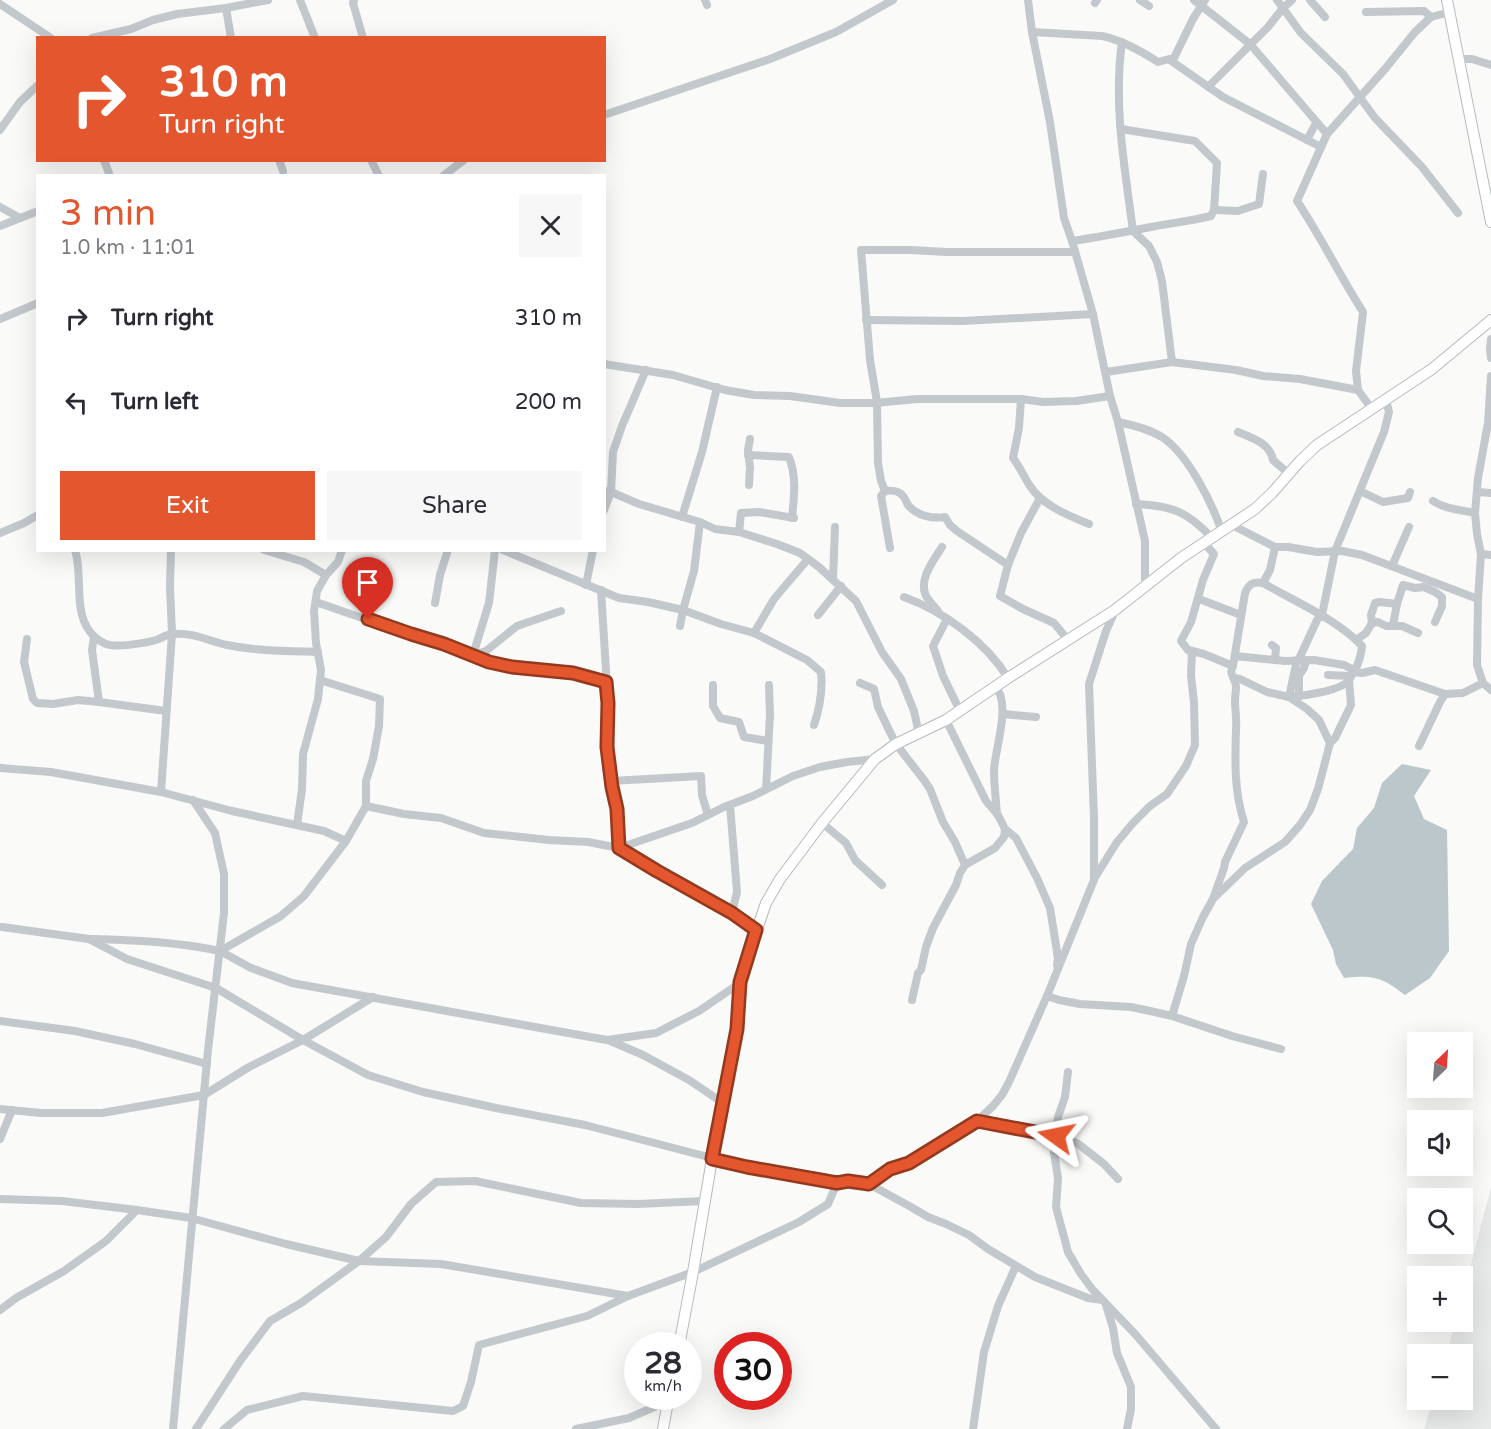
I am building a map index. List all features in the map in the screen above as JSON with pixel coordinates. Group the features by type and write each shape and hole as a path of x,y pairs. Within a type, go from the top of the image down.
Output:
{"main road":[{"path":"1448,0 1491,222"},
{"path":"682,1332 737,1029 740,982 766,903 780,879 822,823 875,759 896,744 946,720 1115,610 1145,585 1255,509 1317,445 1432,369 1491,320"},
{"path":"663,1429 667,1410"}],"street":[{"path":"101,36 177,14 267,0"},
{"path":"300,0 314,36"},
{"path":"354,0 362,36"},
{"path":"606,114 770,58 829,35 893,0"},
{"path":"1028,0 1050,122 1064,218 1093,314 1145,541 1145,585"},
{"path":"1140,0 1149,6"},
{"path":"1194,0 1203,3 1250,44 1327,134"},
{"path":"1277,0 1301,33 1342,74 1376,118 1422,168 1458,213"},
{"path":"1208,87 1293,0"},
{"path":"1310,0 1324,17"},
{"path":"1032,32 1102,36 1122,42 1158,62 1173,60 1203,3"},
{"path":"0,4 48,36"},
{"path":"226,8 231,36"},
{"path":"1366,12 1424,11 1431,17"},
{"path":"1371,408 1358,390 1356,371 1363,312 1297,201 1327,134 1415,32 1431,17 1450,12"},
{"path":"1122,42 1118,68 1119,116 1133,231 1149,246 1157,262 1162,281 1172,362"},
{"path":"1169,59 1223,97 1321,147"},
{"path":"1458,59 1472,59 1491,65"},
{"path":"0,130 20,102 36,87"},
{"path":"1307,140 1316,123"},
{"path":"1072,241 1152,226 1188,222 1211,216 1214,210 1217,163 1194,141 1121,129"},
{"path":"280,162 283,171"},
{"path":"446,174 461,162"},
{"path":"1214,210 1238,211 1259,204 1263,174"},
{"path":"0,207 20,218"},
{"path":"0,226 36,212"},
{"path":"885,491 878,463 877,402 871,369 861,250 1075,252"},
{"path":"0,319 36,304"},
{"path":"866,320 963,321 1093,314"},
{"path":"1491,339 1491,358"},
{"path":"1106,372 1172,362 1236,370 1263,376 1300,379 1358,390"},
{"path":"606,364 673,375 754,396 790,396 840,403 917,399 1022,399 1065,402 1110,396"},
{"path":"645,370 613,452 608,491 639,504 700,522 715,530 739,532 777,544 800,553 808,559 856,601 882,652 901,678 914,711 919,734"},
{"path":"1491,376 1488,423 1481,458 1475,513 1481,554 1477,665 1482,682 1491,690"},
{"path":"682,517 702,452 717,387"},
{"path":"1022,399 1013,458 1030,487 1040,498 1089,524"},
{"path":"1289,697 1300,660 1317,620 1322,615 1335,551 1384,432 1389,412 1386,400"},
{"path":"1118,422 1149,430 1174,447 1203,488 1222,532"},
{"path":"1238,432 1268,448 1273,460 1289,474"},
{"path":"749,485 750,440"},
{"path":"739,532 741,513 759,512 793,518 795,485 793,467 789,457 748,455"},
{"path":"891,548 881,496 885,491 892,490 903,495 908,506 921,515 935,518 945,517 957,531 1008,565"},
{"path":"1360,491 1383,502 1408,498 1410,492"},
{"path":"1477,492 1491,493"},
{"path":"1040,498 1008,565 1000,596 1054,623 1068,640"},
{"path":"1433,501 1455,510 1475,513"},
{"path":"1136,504 1156,505 1190,517 1208,541 1214,554 1203,580 1191,622 1181,641 1188,650 1233,666"},
{"path":"0,533 36,516"},
{"path":"680,626 694,571 700,522"},
{"path":"1232,525 1275,547 1362,555 1478,599"},
{"path":"833,579 835,527"},
{"path":"1392,566 1409,527"},
{"path":"942,547 925,578 925,594 944,617"},
{"path":"1263,583 1270,570 1275,547"},
{"path":"76,552 80,573 78,599 84,623 94,637 107,645 144,643 172,634 189,634 226,645 262,650 318,652"},
{"path":"161,792 172,634 171,552"},
{"path":"271,552 304,562 326,575"},
{"path":"297,825 302,789 303,754 318,699 321,670 315,602 317,591 326,575 338,562 341,552"},
{"path":"435,603 447,552"},
{"path":"473,655 489,603 495,552"},
{"path":"508,552 619,598 683,610 754,633 807,660 821,672 822,694 814,725"},
{"path":"586,585 593,552"},
{"path":"1481,554 1491,555"},
{"path":"754,633 774,599 808,559"},
{"path":"1172,1016 1191,944 1213,899 1225,862 1244,822 1239,807 1235,776 1237,684 1231,675 1230,670 1233,666 1248,586 1256,581 1263,583 1322,615 1362,646 1358,666 1351,676 1341,686 1324,692 1289,697 1267,692 1234,678"},
{"path":"1393,625 1396,604 1403,585 1415,588 1424,587 1442,597 1442,606 1435,622"},
{"path":"818,615 841,586"},
{"path":"600,590 608,703 607,747 617,809 619,848"},
{"path":"904,597 920,602 960,627 1001,667 1008,678"},
{"path":"1198,599 1241,615"},
{"path":"315,602 444,644 489,662 512,667 573,673 606,682"},
{"path":"1356,640 1366,633 1372,623 1371,615 1375,603 1396,604"},
{"path":"1094,880 1089,684 1115,610"},
{"path":"473,655 486,651 518,626 561,611"},
{"path":"944,617 933,646 943,676 960,711"},
{"path":"1372,623 1402,626 1418,633"},
{"path":"94,637 92,650 99,702"},
{"path":"27,639 24,662 33,699 37,703 53,704 78,700 166,711"},
{"path":"1272,645 1276,648 1275,660"},
{"path":"869,1184 890,1169 909,1163 977,1121 1002,1095 1047,996 1094,880 1117,842 1133,823 1150,806 1167,794 1186,766 1195,745 1192,651"},
{"path":"1213,899 1245,868 1285,842 1300,825 1310,810 1318,789 1330,743 1335,738 1351,705 1350,668 1344,665 1314,660 1285,661 1235,656"},
{"path":"1299,696 1299,676 1304,668 1300,660"},
{"path":"1328,675 1351,676 1375,670 1445,694 1463,693 1482,682"},
{"path":"220,951 281,916 304,896 346,841 366,806 366,781 379,726 380,699 320,680"},
{"path":"860,683 874,689 878,707 896,744 930,789 943,822 965,865"},
{"path":"713,685 713,706 720,718 739,722 744,737 768,741"},
{"path":"766,789 770,715 769,685"},
{"path":"995,686 999,689 1003,714 994,770 998,815"},
{"path":"1419,746 1445,694"},
{"path":"1289,697 1319,720 1330,743"},
{"path":"1003,714 1036,717"},
{"path":"946,720 986,801 998,815 1005,829 1016,838 1050,908 1058,958 1055,977"},
{"path":"619,848 692,823 793,776 820,767 875,759"},
{"path":"0,768 51,772 161,792 232,811 324,831 346,841"},
{"path":"611,781 701,776 702,795 708,815"},
{"path":"173,1429 191,1218 224,913 224,874 215,833 193,800"},
{"path":"730,805 737,892 732,913"},
{"path":"366,806 404,814 441,818 484,832 588,842 619,848 732,913 756,930"},
{"path":"822,823 846,843 855,860 882,885"},
{"path":"912,1000 918,973 921,970 933,928 960,873 965,865 995,848 1004,837 1005,829"},
{"path":"2,927 89,939 138,940 191,945 220,951 251,968 292,983 607,1040 643,1055 689,1080 723,1103"},
{"path":"89,939 127,959 216,988 368,1076 423,1092 585,1125 747,1167 837,1183 848,1181 869,1184 928,1217 969,1235 1035,1277 1104,1302"},
{"path":"607,1040 656,1033 699,1011 740,982"},
{"path":"1047,996 1080,1004 1131,1007 1172,1016 1281,1049"},
{"path":"0,1109 41,1113 102,1113 204,1095 374,997"},
{"path":"0,1021 75,1031 135,1044 207,1064"},
{"path":"1068,1072 1054,1153 1058,1178 1056,1207 1068,1252 1081,1274 1104,1302 1136,1335 1216,1429"},
{"path":"0,1139 12,1110"},
{"path":"977,1121 1056,1136 1077,1143 1104,1164 1118,1179"},
{"path":"196,1429 240,1361 270,1321 301,1303 359,1261 386,1238 411,1204 436,1182 475,1181 581,1203 638,1204 704,1201"},
{"path":"224,1429 247,1410 303,1396 453,1411 463,1406 479,1345 587,1317 628,1296 693,1272 799,1222 828,1204 837,1183"},
{"path":"0,1199 62,1200 191,1218 359,1261 441,1264 628,1296"},
{"path":"0,1310 16,1298 64,1271 106,1241 137,1210"},
{"path":"973,1429 984,1352 998,1306 1016,1266"},
{"path":"1104,1302 1113,1328 1117,1353 1131,1387 1131,1409 1127,1429"},
{"path":"576,1429 629,1418 646,1410"}],"shaded area":[{"path":"1402,764 1431,770 1414,796 1424,819 1447,830 1449,951 1430,978 1405,995 1390,984 1370,977 1344,978 1311,904 1322,881 1353,849 1357,828 1374,808 1382,783"},
{"path":"1491,1187 1491,1429 1424,1429 1430,1410 1473,1410 1473,1344 1449,1344 1453,1332 1473,1332 1473,1266 1471,1266"}],"route":[{"path":"368,619 467,652 489,662 512,667 573,673 606,682 607,747 617,809 619,848 732,913 756,930 740,982 737,1029 712,1159 837,1183 848,1181 869,1184 890,1169 909,1163 977,1121 1056,1136"}]}
